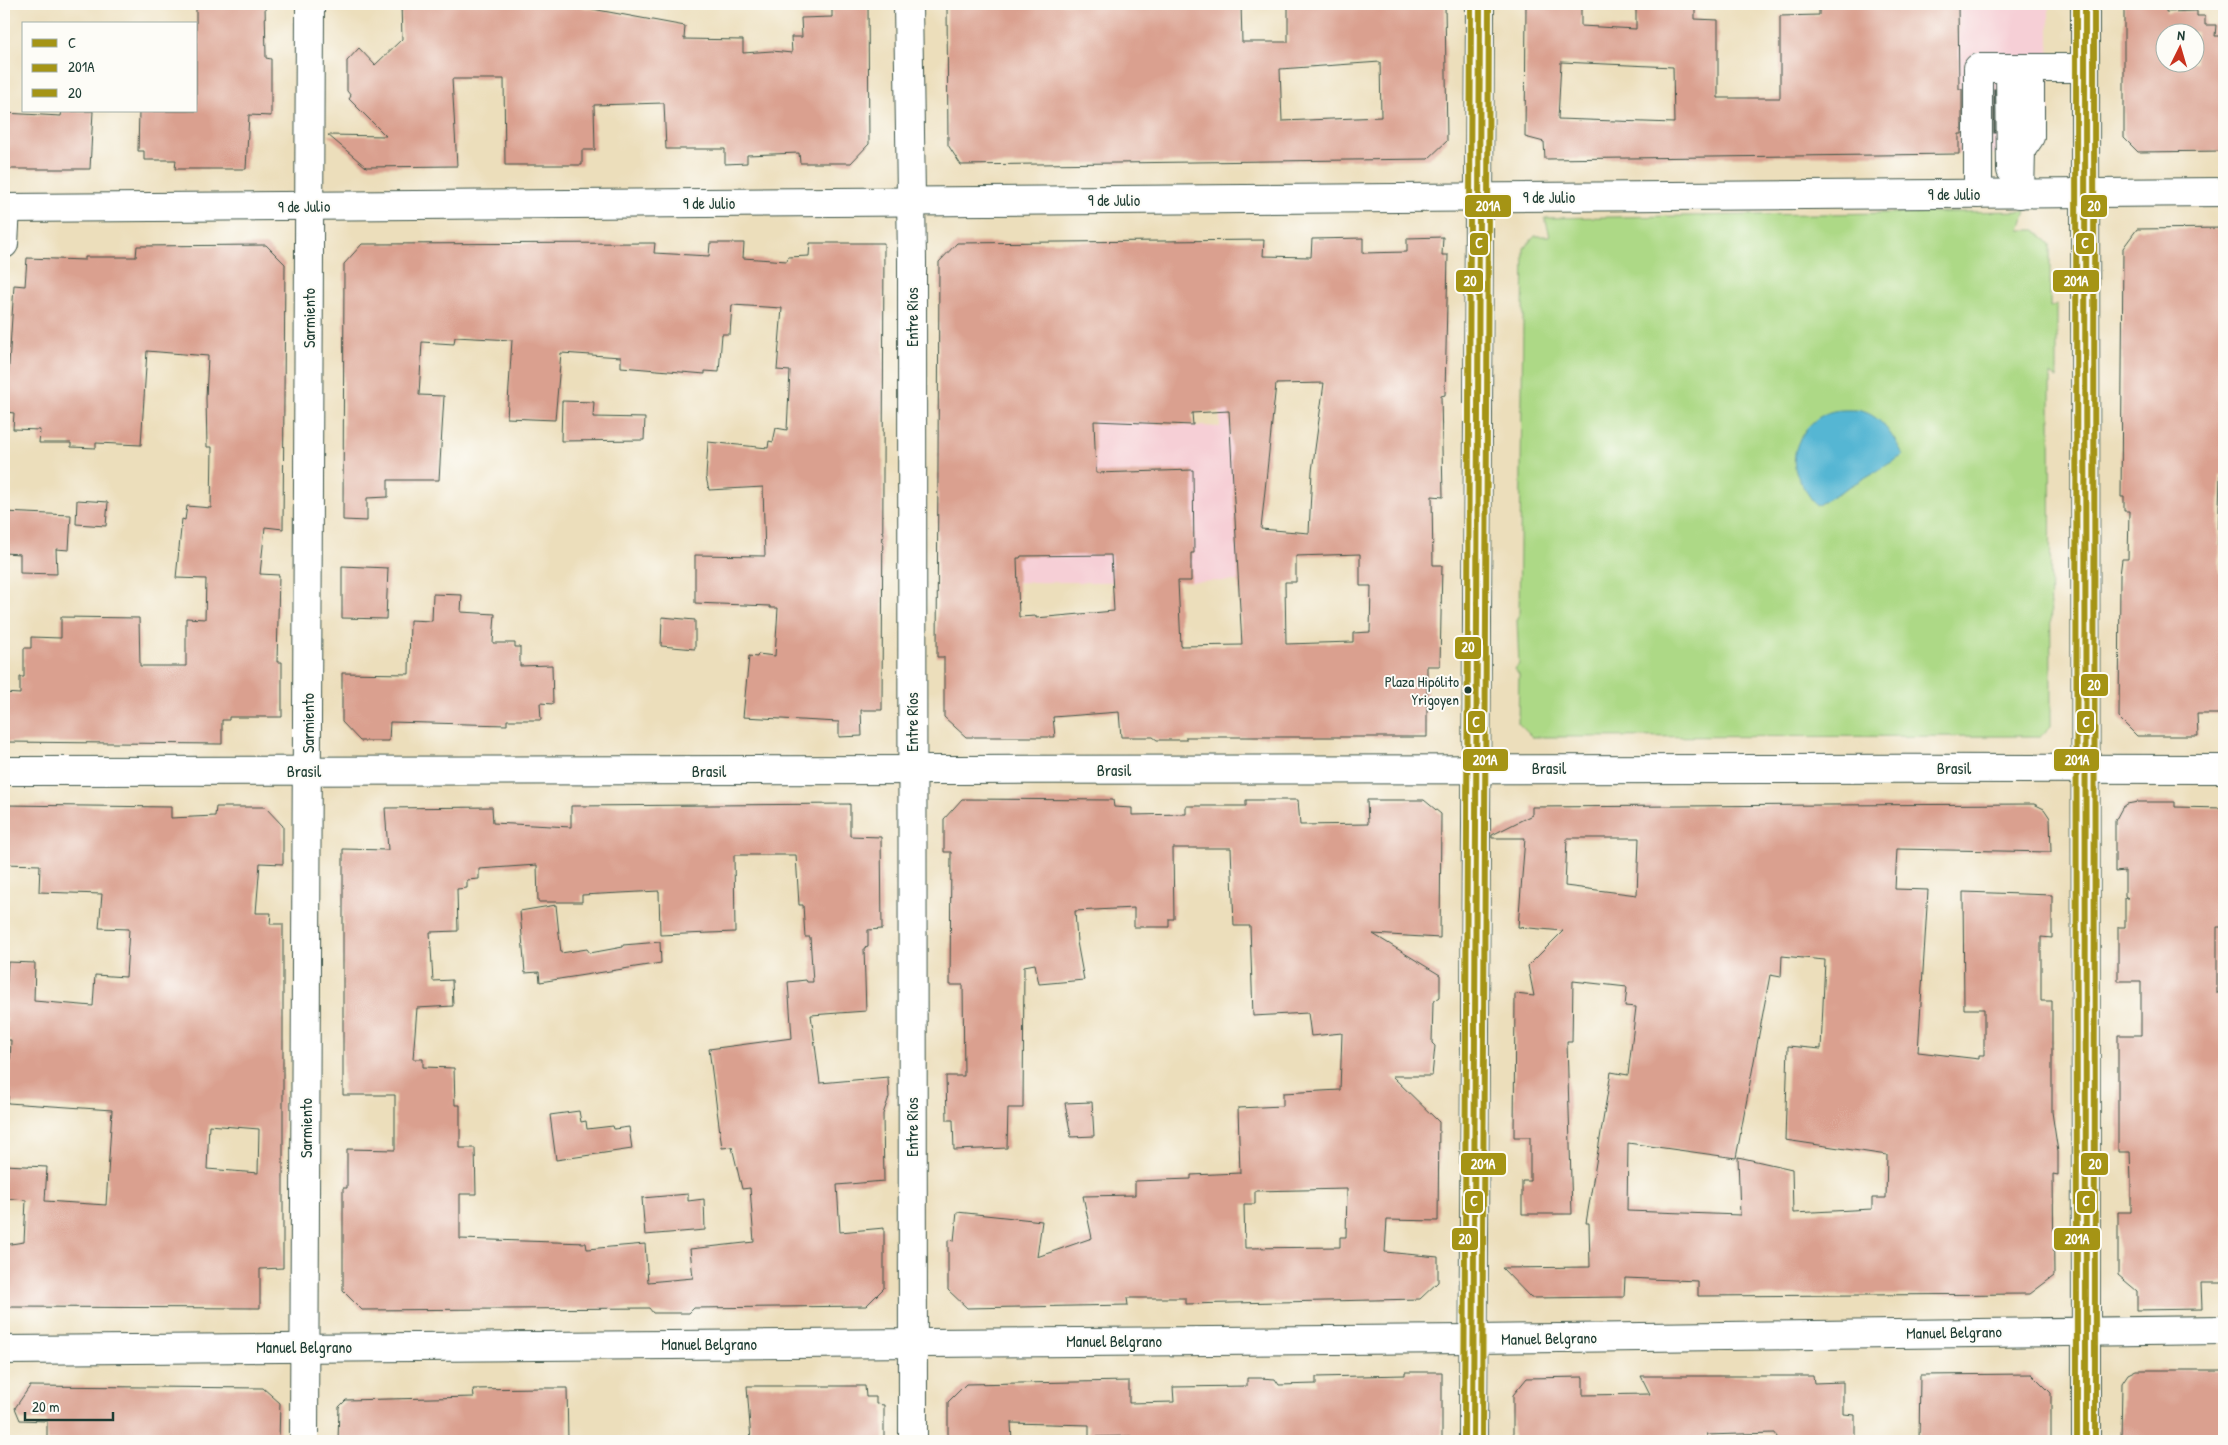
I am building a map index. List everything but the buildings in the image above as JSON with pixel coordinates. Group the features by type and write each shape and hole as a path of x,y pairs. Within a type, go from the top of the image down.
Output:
{"street":[{"name":"Sarmiento","path":"304,1441 306,1347 310,4"},
{"name":"Entre Ríos","path":"908,4 913,1441"},
{"path":"1473,1441 1480,4"},
{"path":"2086,4 2086,1441"},
{"path":"1978,194 1978,68 2086,68"},
{"path":"2012,68 2010,151 2016,194"},
{"path":"2012,68 2030,137 2020,150 2016,194"},
{"name":"9 de Julio","path":"5,208 2224,192"},
{"path":"4,244 5,208"},
{"name":"Brasil","path":"4,771 2224,768"},
{"name":"Manuel Belgrano","path":"4,1350 2224,1330"}],"shaded area":[{"path":"1958,4 2049,4 2049,139 2036,153 1959,154"},
{"path":"1220,394 1267,453 1256,581 937,583 938,439 1039,418 1220,427"}],"green space":[{"path":"2026,211 2020,230 2035,230 2050,244 2050,307 2057,304 2057,378 2050,374 2051,726 2041,736 1532,737 1518,723 1519,674 1515,669 1519,664 1517,620 1519,616 1524,248 1535,236 1550,236 1545,218"}],"water":[{"path":"1840,410 1856,410 1872,415 1879,420 1904,455 1816,506 1802,485 1794,464 1800,438 1811,424 1825,414"}],"transit line":[{"name":"20","path":"1464,1441 1471,4"},
{"name":"C","path":"1473,1441 1480,4"},
{"name":"201A","path":"1482,1441 1489,4"},
{"name":"201A","path":"2076,4 2077,1441"},
{"name":"C","path":"2085,4 2086,1441"},
{"name":"20","path":"2094,4 2095,1441"}],"place":[{"name":"Plaza Hipólito Yrigoyen","path":"1468,690"}]}
